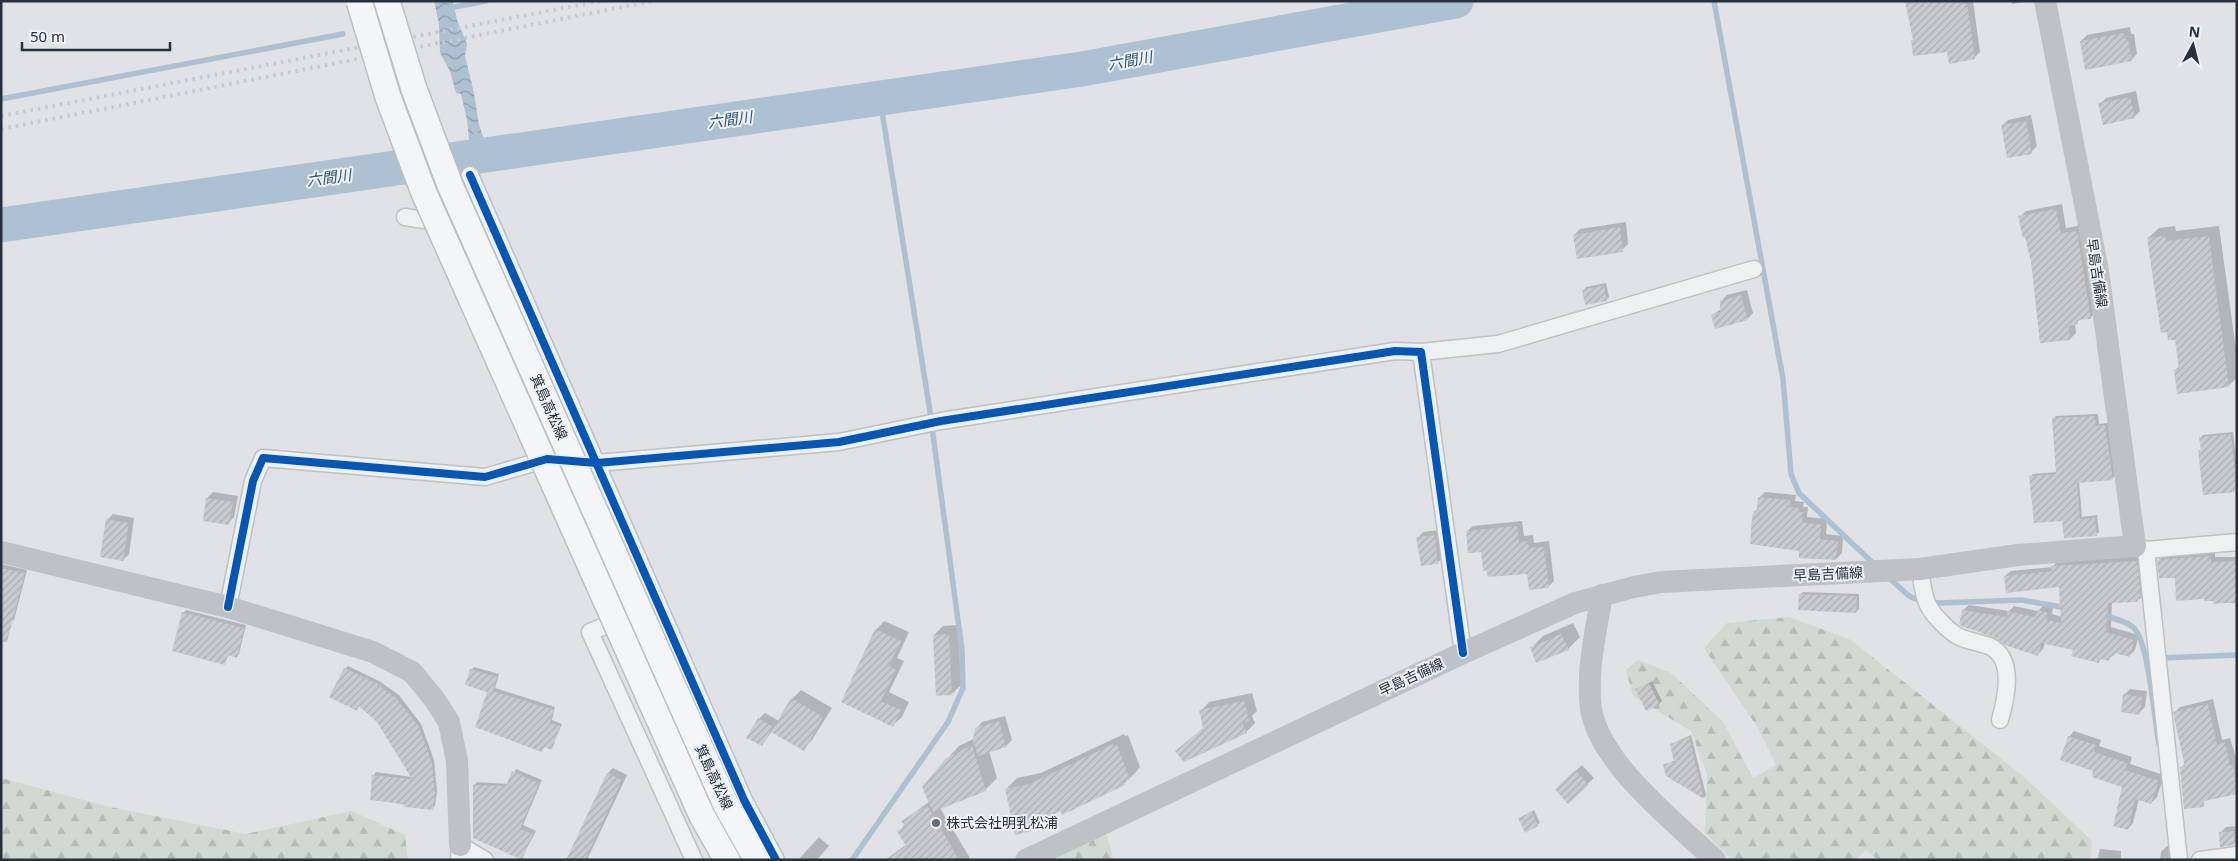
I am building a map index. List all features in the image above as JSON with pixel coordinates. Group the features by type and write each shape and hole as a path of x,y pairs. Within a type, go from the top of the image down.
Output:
{"main road":[{"name":"箕島高松線","path":"359,1 388,97 424,193 702,816 727,860"},
{"name":"箕島高松線","path":"386,1 414,89 450,185 726,805 757,860"},
{"name":"早島吉備線","path":"1026,860 1463,653 1575,603 1602,595 1661,582 1920,569 2018,555 2140,548 2098,271 2045,1"},
{"path":"1,552 228,607 373,652 412,672 435,700 449,722 457,761 459,853"},
{"path":"1602,595 1590,685 1591,710 1598,733 1615,760 1715,860"}],"street":[{"path":"470,175 598,463 744,800 776,860"},
{"path":"405,217 493,229"},
{"path":"228,607 253,481 263,458 485,478 547,459 598,463 839,442 934,422 1394,351 1421,352 1498,344 1754,269"},
{"path":"1421,352 1463,653"},
{"path":"2179,860 2157,656 2140,548 2237,542"},
{"path":"1920,569 1927,601 1956,635 1991,647 1999,653 2005,664 2008,695 2000,720"},
{"path":"659,604 590,632 694,860"},
{"path":"459,853 485,860"},
{"path":"2200,860 2237,855"}],"green space":[{"path":"1789,617 1851,640 2024,777 2092,841 2091,860 1878,860 1866,850 1856,860 1733,860 1705,833 1707,774 1691,731 1633,696 1626,670 1638,660 1671,673 1723,722 1753,778 1776,765 1758,728 1704,648 1727,623"},
{"path":"1,778 110,807 246,834 352,811 405,835 408,860 1,860"},
{"path":"1106,833 1114,860 1048,860"}],"water":[{"path":"434,1 453,1 457,20 467,44 465,56 479,125 484,139 469,140 461,94 456,93 450,71 440,53 439,24"}],"building":[{"path":"1905,1 1964,1 1967,4 1975,59 1949,64 1947,52 1913,56 1911,40 1913,40"},
{"path":"2124,33 2125,39 2128,39 2132,61 2085,70 2080,41"},
{"path":"2130,97 2135,118 2103,125 2098,103"},
{"path":"2026,121 2032,154 2007,158 2001,125"},
{"path":"2056,209 2061,233 2077,231 2091,319 2077,320 2078,324 2069,326 2070,340 2040,343 2031,262 2018,216"},
{"path":"1620,227 1623,252 1577,259 1573,235"},
{"path":"2165,236 2166,241 2209,236 2229,387 2177,394 2174,370 2179,369 2175,340 2168,340 2167,332 2161,333 2147,238"},
{"path":"1604,285 1607,301 1585,305 1582,290"},
{"path":"1741,295 1748,320 1715,329 1711,315 1720,312 1720,301"},
{"path":"2095,416 2096,426 2105,425 2113,480 2077,483 2080,519 2095,518 2097,536 2064,538 2062,521 2034,523 2029,476 2056,474 2052,418"},
{"path":"2231,434 2237,492 2203,495 2198,450 2201,450 2199,437"},
{"path":"1758,497 1790,500 1790,507 1799,508 1798,512 1803,512 1802,522 1821,525 1820,539 1838,541 1836,560 1799,558 1799,551 1750,544 1752,517 1754,511 1757,511"},
{"path":"206,498 233,502 229,525 203,521"},
{"path":"106,519 129,523 123,561 100,557"},
{"path":"1517,526 1519,542 1528,541 1529,548 1544,547 1549,588 1529,590 1527,574 1488,577 1486,570 1483,571 1481,552 1468,553 1466,531"},
{"path":"1435,535 1438,564 1421,566 1416,537"},
{"path":"2211,556 2211,562 2237,561 2237,602 2213,604 2213,601 2205,601 2204,599 2176,601 2175,578 2159,578 2157,560"},
{"path":"2137,561 2141,599 2137,599 2137,602 2108,603 2106,632 2134,640 2130,657 2115,653 2114,656 2110,655 2109,661 2100,659 2099,663 2071,656 2073,650 2041,643 2038,656 2005,645 1993,637 1959,625 1962,610 2008,617 2007,611 2035,617 2038,610 2048,613 2047,620 2061,623 2059,587 2006,593 2004,576 2052,571 2051,566"},
{"path":"1,568 25,573 7,642 1,642"},
{"path":"1799,594 1857,596 1856,613 1798,610"},
{"path":"182,612 244,628 237,658 228,655 225,665 172,651"},
{"path":"875,629 901,641 889,666 896,670 881,701 901,710 893,727 841,702"},
{"path":"949,634 952,695 936,696 933,635"},
{"path":"1561,634 1569,650 1536,663 1530,647"},
{"path":"344,668 376,683 396,698 419,727 432,763 435,794 433,810 404,807 404,804 370,800 372,775 412,779 377,722 359,706 357,711 329,697"},
{"path":"470,669 497,677 493,691 554,710 550,723 560,726 552,750 544,747 542,752 475,727 487,692 465,685"},
{"path":"1649,683 1660,705 1646,711 1635,689"},
{"path":"2123,694 2142,697 2140,715 2121,712"},
{"path":"791,698 823,717 804,751 771,732"},
{"path":"1244,701 1249,721 1242,723 1247,733 1184,762 1175,751 1203,728 1199,710"},
{"path":"2208,704 2217,744 2225,742 2230,766 2233,765 2237,794 2204,801 2204,807 2184,809 2180,767 2185,767 2173,712"},
{"path":"758,718 773,727 762,746 746,738"},
{"path":"999,721 1006,747 978,756 973,741 975,728"},
{"path":"2068,736 2096,745 2094,752 2127,763 2125,770 2159,781 2151,804 2135,799 2128,830 2113,826 2122,787 2092,777 2093,771 2060,760"},
{"path":"1689,737 1704,799 1666,776 1663,764 1674,762 1670,744"},
{"path":"1113,744 1114,746 1117,745 1130,779 1124,782 1125,785 1062,815 1061,811 1030,826 1031,831 1015,835 1005,789 1029,784"},
{"path":"972,745 986,791 933,812 922,787 946,758"},
{"path":"1575,770 1589,785 1568,804 1555,789"},
{"path":"512,771 539,783 520,829 533,834 522,860 473,838 473,785 506,786"},
{"path":"607,773 622,780 585,860 566,860"},
{"path":"927,805 959,860 886,860 906,846 897,831 905,826 901,821"},
{"path":"1532,812 1538,826 1525,833 1518,818"},
{"path":"2234,831 2235,845 2220,847 2219,832"}],"waterway":[{"path":"449,8 486,1"},
{"name":"六間川","path":"1,225 1082,69 1456,1"},
{"path":"1714,1 1783,379 1791,474 1799,493 1875,565"},
{"path":"1,99 343,34"},
{"path":"852,860 948,722 963,688 962,650 929,405 880,99"},
{"path":"476,134 481,156"},
{"path":"1888,577 1909,596 1918,600 1939,603 2021,600 2067,608"},
{"path":"2100,615 2126,623 2133,627 2139,635 2147,664 2159,744"},
{"path":"2160,658 2237,655"}],"railway":[{"path":"1,116 600,1"},
{"path":"1,129 653,1"}],"cycle path":[{"path":"470,175 744,800 776,860"},
{"path":"228,607 253,481 263,458 485,477 547,459 597,463 839,442 941,421 1395,351 1421,352 1463,653"}],"place":[{"name":"株式会社明乳松浦","path":"936,823"}]}
